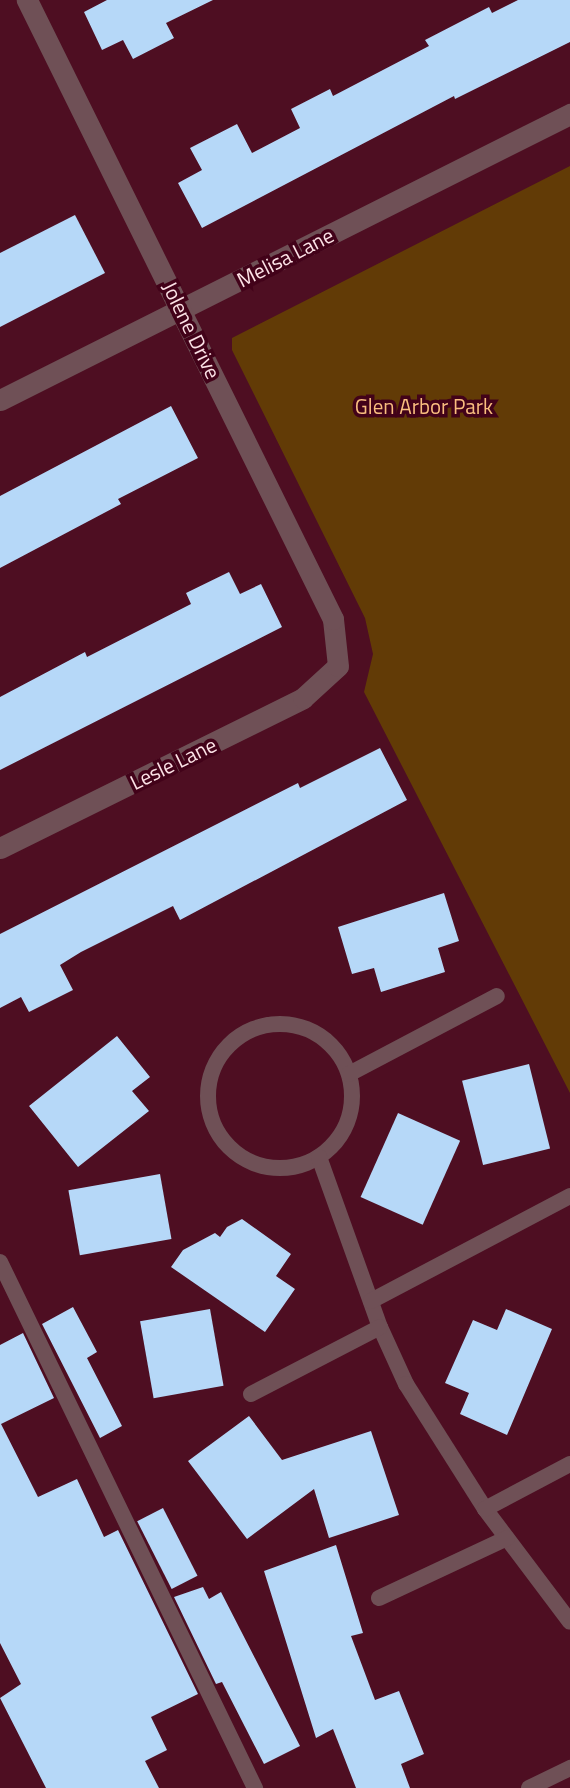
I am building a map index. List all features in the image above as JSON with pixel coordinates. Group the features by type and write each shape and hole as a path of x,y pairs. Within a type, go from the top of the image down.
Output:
{"street":[{"name":"Jolene Drive","path":"27,0 182,308 333,619 338,666"},
{"name":"Melisa Lane","path":"0,400 570,114"},
{"name":"Lesle Lane","path":"0,848 303,698 338,666"}],"lane":[{"path":"349,1074 497,996"},
{"path":"286,1023 307,1028 326,1039 340,1055 349,1074 351,1112 344,1130 319,1157 300,1166 279,1169 257,1165 231,1149 212,1123 207,1102 208,1081 215,1061 228,1044 245,1031 265,1024 286,1023"},
{"path":"319,1157 370,1301 406,1384 485,1508 570,1622"},
{"path":"370,1301 570,1196"},
{"path":"0,1262 255,1788"},
{"path":"251,1394 380,1327"},
{"path":"485,1508 570,1464"},
{"path":"379,1598 507,1538"},
{"path":"529,1788 570,1768"}],"green space":[{"name":"Glen Arbor Park","path":"570,166 570,1093 364,692 373,654 365,618 232,350 232,338"}],"building":[{"path":"107,0 213,0 166,23 174,38 133,59 123,40 102,50 84,12"},
{"path":"518,0 570,0 570,42 455,99 454,96 202,228 178,183 202,170 190,148 237,124 252,153 300,128 291,109 330,89 333,96 429,46 425,40 489,7 492,13"},
{"path":"75,215 105,273 0,327 0,253"},
{"path":"171,406 198,458 118,499 121,504 0,568 0,496"},
{"path":"229,572 240,594 261,584 282,627 0,770 0,697 85,652 87,657 191,604 186,593"},
{"path":"380,748 407,800 180,920 173,906 81,952 60,965 73,990 29,1012 21,997 0,1008 0,934 298,783 300,788"},
{"path":"444,893 459,941 438,948 445,972 381,992 374,968 352,974 338,927"},
{"path":"117,1036 150,1077 132,1091 149,1111 78,1167 29,1106"},
{"path":"529,1064 550,1148 483,1165 462,1081"},
{"path":"398,1113 460,1141 423,1225 361,1197"},
{"path":"160,1174 171,1239 80,1255 68,1190"},
{"path":"242,1219 291,1254 276,1276 295,1289 265,1332 171,1267 183,1250 215,1233 220,1237 227,1227"},
{"path":"73,1307 97,1352 87,1358 122,1426 100,1438 42,1324"},
{"path":"210,1309 224,1386 154,1398 140,1321"},
{"path":"506,1309 552,1329 507,1435 460,1414 469,1393 445,1383 473,1320 497,1330"},
{"path":"23,1333 54,1398 1,1424 38,1497 77,1479 104,1537 118,1530 198,1694 151,1717 167,1750 145,1761 159,1788 46,1788 0,1698 21,1684 0,1643 0,1345"},
{"path":"249,1416 282,1460 371,1431 399,1515 329,1538 314,1489 247,1539 188,1461"},
{"path":"163,1508 198,1576 172,1589 137,1521"},
{"path":"336,1545 363,1633 351,1636 375,1700 399,1691 424,1754 401,1764 410,1788 356,1788 333,1729 316,1738 264,1571"},
{"path":"203,1587 209,1599 221,1592 300,1746 264,1764 222,1682 216,1684 174,1597"}]}
